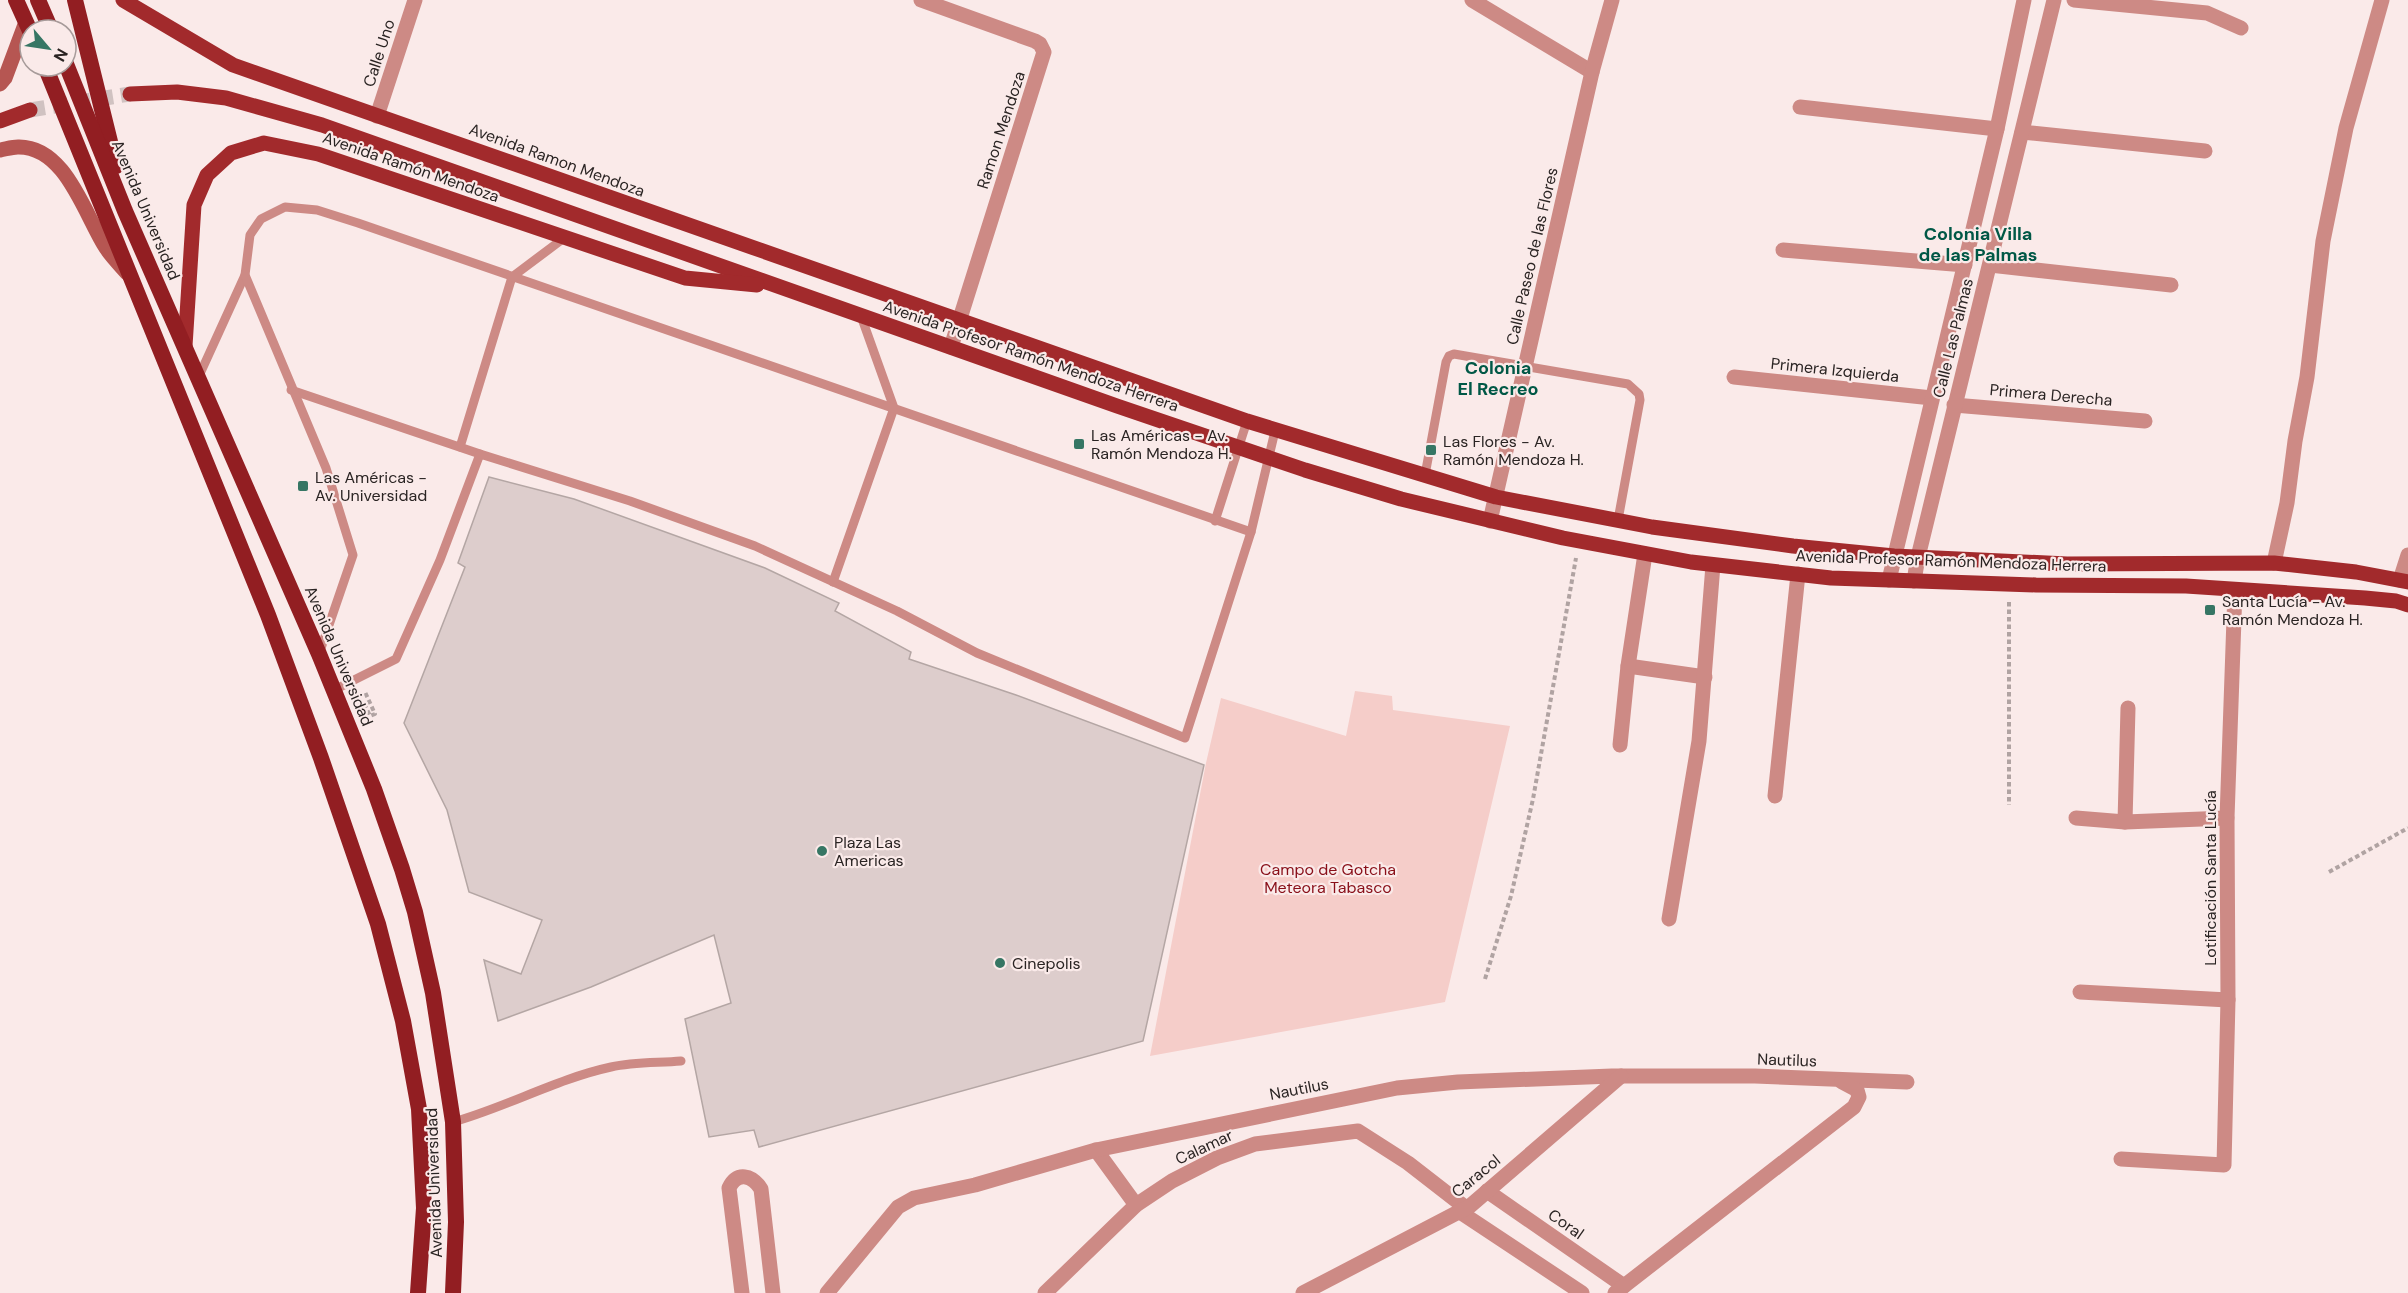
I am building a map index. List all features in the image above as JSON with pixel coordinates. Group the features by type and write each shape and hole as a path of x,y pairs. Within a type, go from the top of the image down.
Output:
{"highway":[{"path":"16,0 24,18"},
{"path":"38,0 46,18"},
{"path":"75,0 106,121 125,211"},
{"name":"Avenida Universidad","path":"50,78 285,660 378,924 403,1021 419,1110 424,1208 418,1293"},
{"name":"Avenida Universidad","path":"72,78 125,211 320,654 387,826 415,912 441,1037 453,1122 456,1222 453,1293"}],"main road":[{"name":"Avenida Ramon Mendoza","path":"123,0 233,65 989,332"},
{"path":"0,84 18,49"},
{"path":"130,94 177,92 226,98 322,125 778,287"},
{"path":"0,121 30,110"},
{"name":"Avenida Ramón Mendoza","path":"185,346 194,205 207,175 231,153 264,142 318,154 686,278 778,287"},
{"path":"0,150 20,146 54,160 65,173 106,249 131,277"},
{"name":"Avenida Profesor Ramón Mendoza Herrera","path":"778,287 1270,458 1401,499 1578,542 1713,565 1798,574 2009,584 2161,585 2365,598 2396,601 2408,605"},
{"name":"Avenida Profesor Ramón Mendoza Herrera","path":"989,332 1275,431 1496,497 1618,520 1793,546 1894,556 2067,564 2274,563 2356,572 2404,581"}],"street":[{"name":"Calle Uno","path":"376,116 415,0"},
{"name":"Ramon Mendoza","path":"921,0 1035,41 1040,44 1044,52 951,347"},
{"path":"1472,0 1592,72"},
{"name":"Calle Paseo de las Flores","path":"1491,521 1592,72 1612,0"},
{"name":"Calle Las Palmas","path":"1889,580 1997,129 2024,0"},
{"name":"Calle Las Palmas","path":"1914,581 1954,405 2054,0"},
{"path":"2074,0 2206,13 2241,28"},
{"path":"2274,563 2287,503 2295,441 2307,377 2323,241 2346,128 2382,0"},
{"path":"1800,107 1997,129"},
{"path":"2022,132 2205,151"},
{"path":"1979,206 1990,216 1996,216 2003,211"},
{"path":"1970,244 1976,237 1983,235 1990,239 1994,249"},
{"path":"1783,250 1965,265"},
{"path":"1990,265 2171,285"},
{"path":"1949,330 1952,338 1958,343 1966,342 1972,335"},
{"path":"1941,363 1946,356 1955,355 1961,360 1963,368"},
{"name":"Primera Izquierda","path":"1734,377 1932,398"},
{"name":"Primera Derecha","path":"1954,405 2145,421"},
{"path":"1620,746 1628,666 1645,554"},
{"path":"2404,581 2408,555"},
{"path":"1669,919 1699,741 1713,565"},
{"path":"1775,796 1798,574"},
{"name":"Lotificación Santa Lucía","path":"2121,1159 2224,1165 2228,1000 2227,818 2235,590"},
{"path":"1628,666 1705,676"},
{"path":"2125,822 2128,708"},
{"path":"2076,818 2125,822 2227,818"},
{"path":"2080,992 2228,1000"},
{"name":"Nautilus","path":"827,1293 902,1204 914,1198 975,1185 1096,1150 1397,1088 1458,1082 1621,1076 1755,1076 1907,1082"},
{"name":"Caracol","path":"1303,1293 1463,1210 1621,1076"},
{"name":"Nautilus","path":"1619,1290 1854,1107 1859,1097 1857,1090 1846,1083 1831,1079"},
{"name":"Calamar","path":"1045,1293 1136,1205 1172,1181 1239,1149 1255,1144 1356,1130 1402,1158 1463,1210"},
{"path":"1096,1150 1136,1205"},
{"path":"742,1293 729,1197 729,1188 733,1181 740,1177 749,1177 756,1181 761,1190 773,1293"},
{"name":"Coral","path":"1487,1191 1619,1290"},
{"path":"1463,1210 1582,1293"}],"lane":[{"path":"199,376 245,275 250,235 261,219 285,207 316,210 1251,532"},
{"path":"460,447 512,277 564,238"},
{"path":"245,275 291,390 326,468 353,555 320,654"},
{"path":"833,582 894,408 861,316"},
{"path":"1425,475 1449,356 1454,354 1628,384 1640,394 1618,520"},
{"path":"291,390 721,533 789,560 897,611 977,653 1185,738 1251,532 1275,431"},
{"path":"1215,521 1247,421"},
{"path":"334,690 396,659 436,570 480,454"},
{"path":"453,1122 481,1114 540,1089 593,1072 622,1065 681,1061"}],"path":[{"path":"1485,979 1511,896 1533,799 1578,542"},
{"path":"2009,584 2009,805"},
{"path":"364,692 375,714 370,716 364,703"},
{"path":"2329,872 2408,828"}],"green space":[{"name":"Campo de Gotcha Meteora Tabasco","path":"1355,691 1392,696 1393,710 1510,726 1445,1002 1150,1056 1206,763 1221,698 1346,736"}],"building":[{"name":"Plaza Las Americas","path":"489,477 574,499 765,568 839,603 835,611 911,652 909,659 1016,695 1204,765 1143,1041 759,1147 754,1130 709,1137 685,1019 731,1003 714,935 591,987 498,1021 484,960 521,974 542,920 469,892 447,810 404,723 465,567 458,563"}],"tunnel":[{"path":"30,110 130,94"}],"place":[{"name":"Las Américas - Av. Ramón Mendoza H.","path":"1079,444"},
{"name":"Las Flores - Av. Ramón Mendoza H.","path":"1431,450"},
{"name":"Las Américas - Av. Universidad","path":"303,486"},
{"name":"Santa Lucía - Av. Ramón Mendoza H.","path":"2210,610"},
{"name":"Plaza Las Americas","path":"822,851"},
{"name":"Cinepolis","path":"1000,963"}],"district":[{"name":"Colonia Villa de las Palmas","path":"1978,244"},
{"name":"Colonia El Recreo","path":"1498,378"}]}
